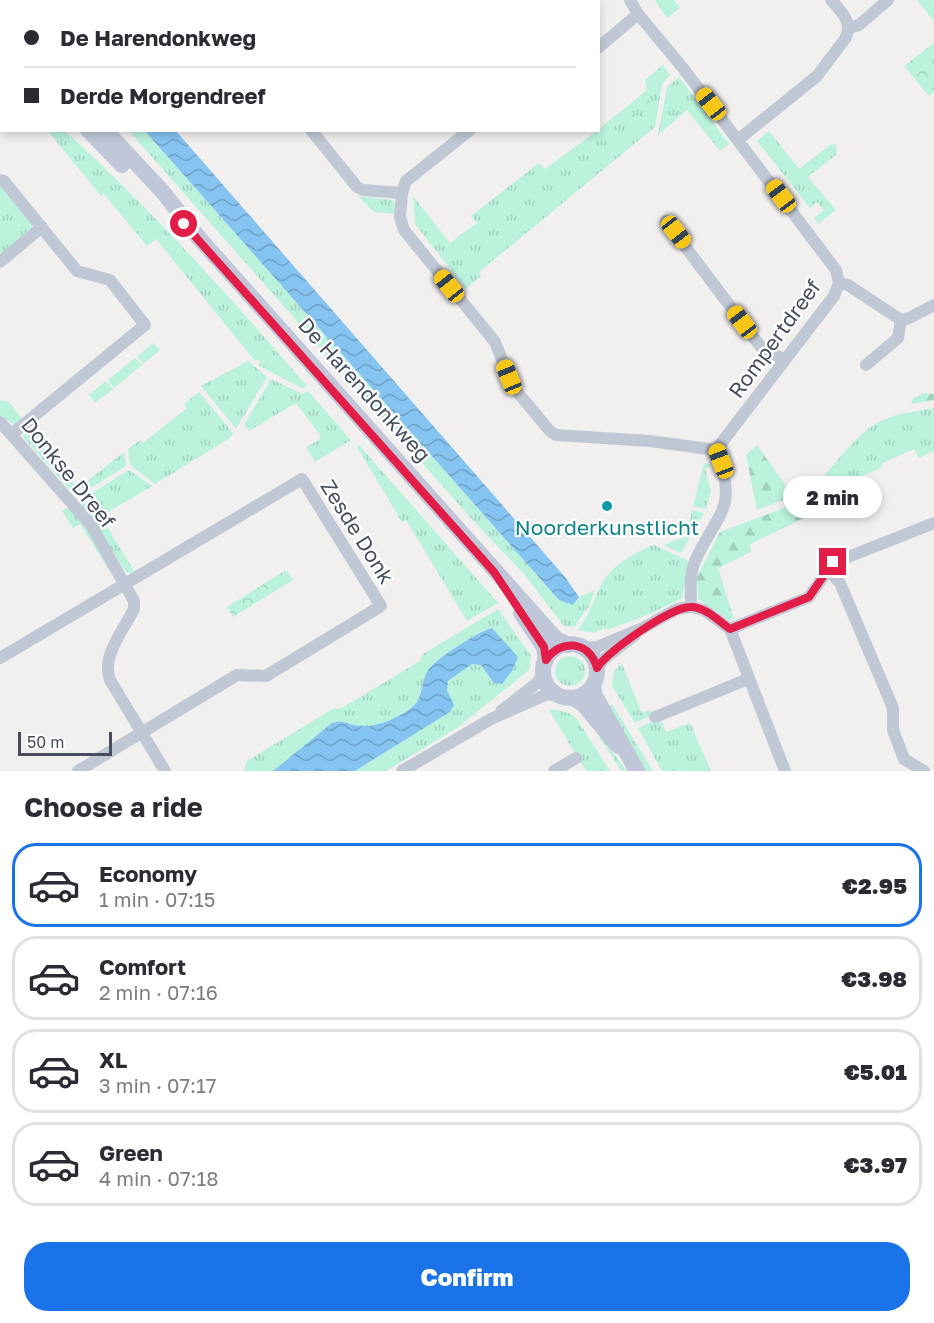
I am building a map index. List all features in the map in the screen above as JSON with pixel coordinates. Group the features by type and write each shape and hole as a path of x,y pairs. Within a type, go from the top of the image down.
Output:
{"main road":[{"name":"De Harendonkweg","path":"90,132 199,238"},
{"name":"De Harendonkweg","path":"107,132 162,191 199,238 494,572 556,639 576,646"},
{"name":"De Harendonkweg","path":"494,572 544,647 545,667"},
{"path":"576,646 593,656 597,668 593,686 596,696 635,767 583,704 574,698 556,694 548,685 545,667 559,647 576,646"},
{"path":"574,698 585,694 593,686"}],"street":[{"name":"Rompertdreef","path":"630,0 638,14 738,139 836,270 839,283 834,296 716,450"},
{"path":"738,139 817,76 845,39 849,28 845,16 831,0"},
{"path":"849,28 859,25 888,0"},
{"path":"600,46 638,14"},
{"path":"312,132 357,187 363,190 402,193"},
{"path":"467,132 406,181 402,193 400,217 404,230 495,342 513,387 550,431 556,435 650,441 716,450 725,473 728,498 723,514 695,562 690,582 691,606"},
{"path":"0,180 4,181 77,271 110,280 145,325 12,434"},
{"path":"666,221 760,346 784,360"},
{"path":"0,262 42,227"},
{"path":"839,283 848,285 901,320 934,305"},
{"path":"866,365 898,338 901,320"},
{"name":"Donkse Dreef","path":"0,422 91,525 134,601 134,609 108,658 106,668 165,771"},
{"name":"Zesde Donk","path":"126,585 302,479 381,606 266,676 237,675 141,732"},
{"path":"730,629 809,597 833,562 934,523"},
{"path":"827,568 840,583 893,708 894,730 904,759 924,771"},
{"path":"0,658 126,585"},
{"path":"576,646 597,647 643,628 677,609 691,606 704,610 730,629 785,771"},
{"path":"597,668 604,659 643,628"},
{"path":"491,719 537,683 545,667"},
{"path":"655,717 748,679"},
{"path":"402,771 491,719 545,695 556,694"},
{"path":"78,771 141,732"},
{"path":"554,771 576,758"}],"green space":[{"path":"655,0 674,0 680,8 667,18"},
{"path":"917,0 934,0 934,21"},
{"path":"934,43 934,92 929,96 904,66"},
{"path":"663,65 670,75 662,84 655,127 479,272 481,276 466,289 415,224 413,196 450,243 477,223 471,216 539,163 545,169 595,132 600,132 600,128 647,90 645,80"},
{"path":"679,77 729,144 720,151 687,110 658,135 667,87"},
{"path":"642,97 650,101 645,109 651,112 646,122 640,119 636,123 642,130 631,142 624,135 632,127 625,120 632,113 640,118 643,112 637,109"},
{"path":"769,131 799,169 830,145 836,144 837,154 808,177 836,210 818,224 814,218 824,210 817,202 810,208 757,141"},
{"path":"49,132 66,132 129,192 220,287 307,386 303,389 258,365 260,362 257,359 255,361 156,239 147,246 104,194 101,196"},
{"path":"130,132 146,132 559,600 579,600 579,597 595,590 589,606 574,627 564,626 524,574 469,516"},
{"path":"0,185 32,224 32,228 0,256"},
{"path":"358,196 392,200 395,204 394,214 374,212"},
{"path":"154,343 160,350 143,364 137,356"},
{"path":"135,358 142,365 114,388 108,380"},
{"path":"248,361 267,377 236,429 201,386"},
{"path":"271,379 303,394 308,391 351,440 315,462 306,447 319,440 320,435 296,403 249,431 244,425"},
{"path":"106,381 113,389 95,403 89,395"},
{"path":"199,392 233,433 230,438 155,484 130,465 128,449 140,440 143,443 187,408 184,404"},
{"path":"924,393 934,394 934,400 911,404 913,398"},
{"path":"0,400 9,402 23,420 14,425 0,415"},
{"path":"934,408 934,451 919,458 914,449 883,463 881,468 823,492 817,484 849,447 877,423 899,414"},
{"path":"28,427 82,493 76,497 24,438 23,432"},
{"path":"359,445 498,603 467,621 406,520 402,522 357,447"},
{"path":"757,445 789,490 813,480 783,500 757,510 746,455"},
{"path":"124,452 126,466 86,491 81,486"},
{"path":"704,463 713,465 705,469 711,491 706,509 693,506"},
{"path":"129,470 152,486 105,514 89,495"},
{"path":"852,480 852,484 808,508 810,515 750,544 751,552 718,568 734,619 729,620 698,599 697,577 720,532 784,508 817,484 823,492"},
{"path":"85,497 103,520 136,574 126,572 79,501"},
{"path":"69,507 85,526 117,583 80,524 73,528 62,511"},
{"path":"692,510 704,513 681,553 663,545 687,536"},
{"path":"654,545 689,561 682,598 650,614 607,630 605,628 594,633 578,630 608,574 641,550"},
{"path":"286,570 293,580 233,617 227,607"},
{"path":"498,609 531,656 529,670 457,728 386,771 355,771 450,712 453,708 446,685 472,663 481,665 494,683 503,640 492,628 438,660 427,672 417,702 401,715 368,726 333,723 273,771 244,771 247,761 334,708 340,709 420,661 423,654"},
{"path":"570,656 581,660 585,671 581,682 570,686 559,682 555,671 559,660"},
{"path":"622,664 642,713 650,710 652,715 635,723 612,686 614,671"},
{"path":"612,704 653,771 645,771 607,707"},
{"path":"549,710 569,713 577,719 610,771 586,771"},
{"path":"660,718 666,732 690,723 711,771 662,771 638,728"},
{"path":"594,728 627,771 621,771"}],"water":[{"path":"146,132 177,132 565,577 579,597 573,605 559,600"},
{"path":"492,628 518,657 512,671 502,684 494,683 481,665 472,664 448,681 447,690 454,705 450,712 355,771 273,771 332,723 375,725 407,711 417,702 427,672 438,660"}],"place":[{"name":"Noorderkunstlicht","path":"607,506"}],"route":[{"path":"184,224 199,238 494,572 544,647 546,660 559,647 576,645 584,648 593,656 597,668 604,659 643,628 677,609 691,606 704,610 730,629 809,597 833,562"}]}
